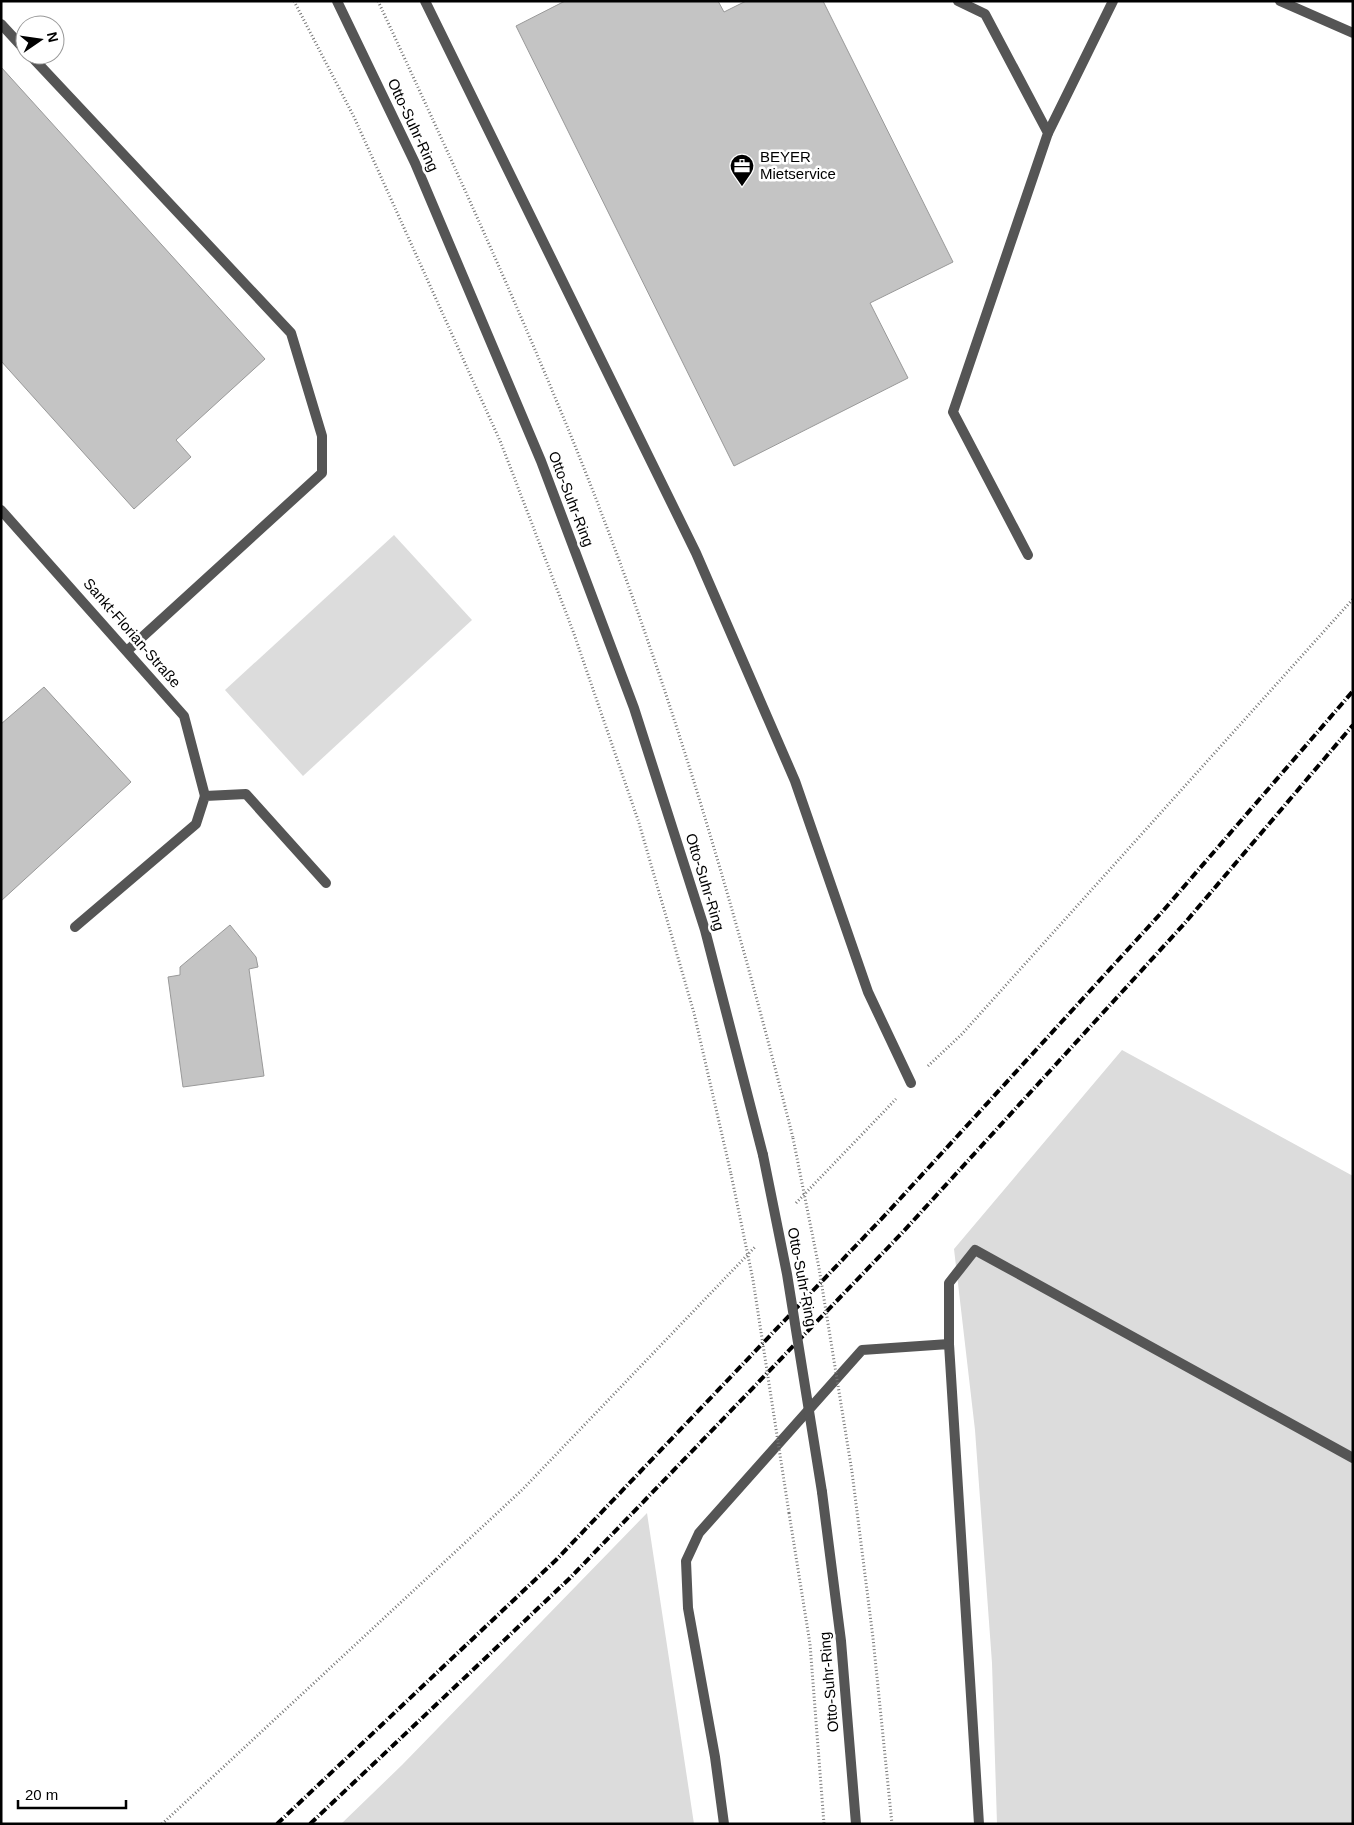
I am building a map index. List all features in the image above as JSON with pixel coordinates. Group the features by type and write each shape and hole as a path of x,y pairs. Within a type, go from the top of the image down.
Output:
{"street":[{"name":"Otto-Suhr-Ring","path":"337,1 415,163 541,461 634,708 705,930 763,1155 790,1292 822,1492 841,1640 856,1824"},
{"path":"425,1 696,553 796,781 868,992 911,1083"},
{"path":"958,1 985,14 1048,133"},
{"path":"1028,555 953,412 1048,133 1113,1"},
{"path":"1280,1 1353,33"},
{"path":"1,24 15,39"},
{"path":"39,65 291,333 322,436 322,473 128,650"},
{"name":"Sankt-Florian-Straße","path":"1,510 128,650 184,716 205,796"},
{"path":"75,927 196,824 205,796 246,794 326,883"},
{"path":"979,1824 949,1344 949,1283 975,1250 1353,1458"},
{"path":"724,1824 715,1757 688,1608 686,1561 698,1533 862,1350 949,1344"}],"path":[{"path":"294,1 354,118 489,416 573,631 644,842 694,1012 755,1289 810,1644 824,1824"},
{"path":"795,1205 911,1083 962,1034 1353,599"},
{"path":"793,1138 819,1268 852,1472 873,1638 892,1824"},
{"path":"162,1824 522,1490 761,1240"}],"shaded area":[{"path":"394,535 472,620 303,776 225,690"},
{"path":"1122,1050 1353,1176 1353,1824 997,1824 992,1663 975,1430 954,1249"},
{"path":"647,1513 694,1824 341,1824 402,1765"}],"building":[{"path":"565,1 718,1 724,12 746,1 823,1 953,262 870,303 908,378 734,466 516,26"},
{"path":"1,67 265,359 176,440 191,457 134,509 1,361"},
{"path":"44,687 131,782 1,901 1,724"},
{"path":"230,925 256,957 258,967 249,969 264,1076 183,1087 168,977 180,975 180,967"}],"railway":[{"path":"277,1824 556,1560 888,1212 1162,912 1353,691"},
{"path":"310,1824 570,1578 902,1233 1184,924 1353,725"}],"place":[{"name":"BEYER Mietservice","path":"742,187"}]}
